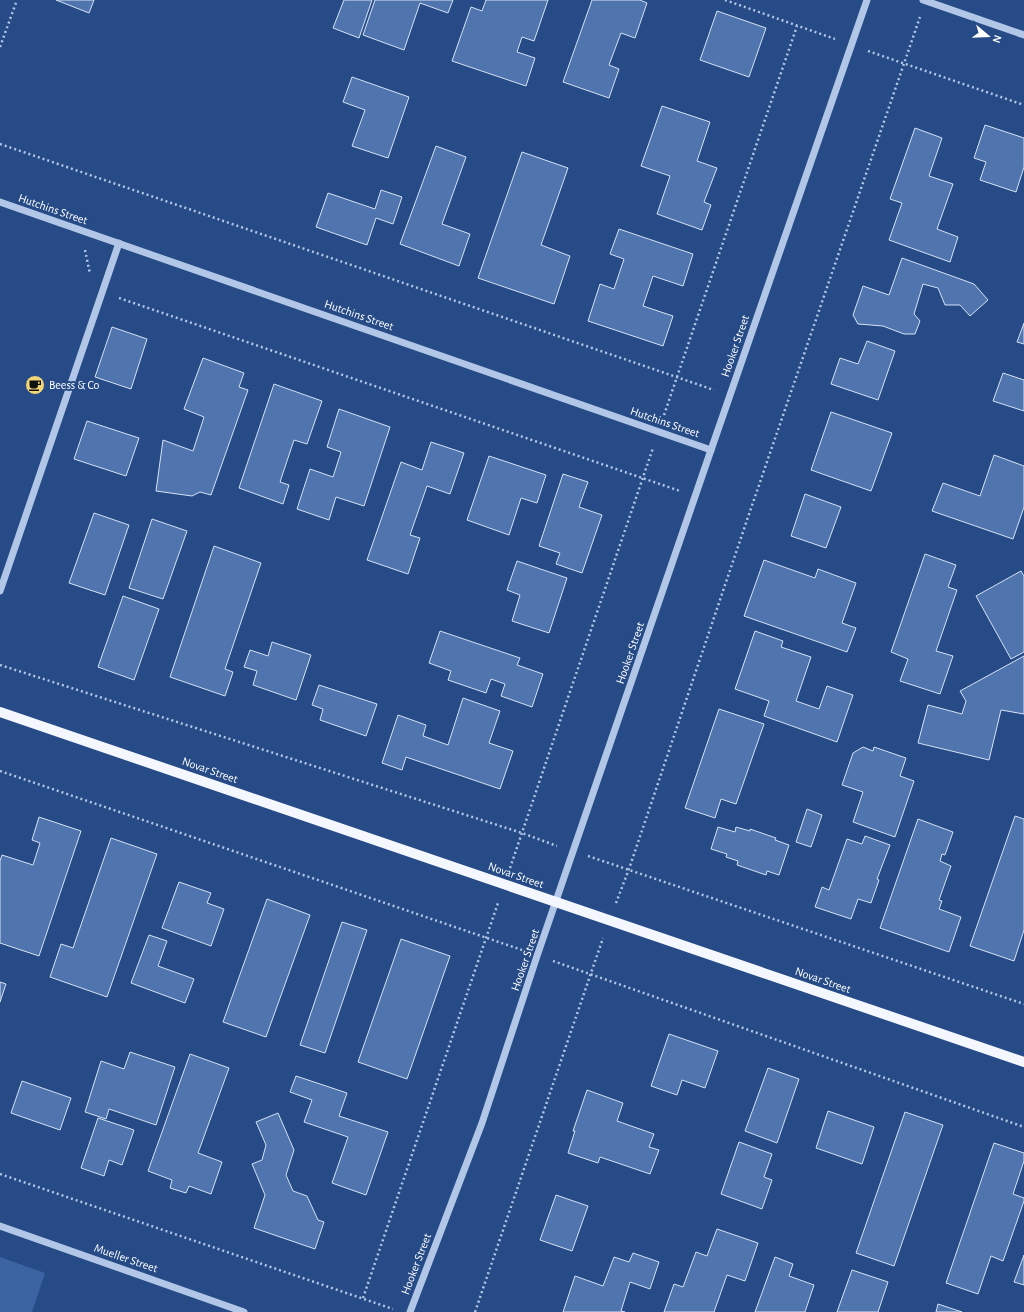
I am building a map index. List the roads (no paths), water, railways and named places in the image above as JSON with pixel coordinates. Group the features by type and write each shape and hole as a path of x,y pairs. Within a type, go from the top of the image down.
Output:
{"main road":[{"name":"Novar Street","path":"0,712 1024,1062"}],"street":[{"name":"Hooker Street","path":"410,1312 482,1123 537,956 867,0"},
{"path":"924,0 1024,35"},
{"name":"Hutchins Street","path":"0,202 711,450"},
{"path":"0,591 120,243"},
{"name":"Mueller Street","path":"0,1226 244,1312"}],"place":[{"name":"Beess & Co","path":"35,385"}]}
